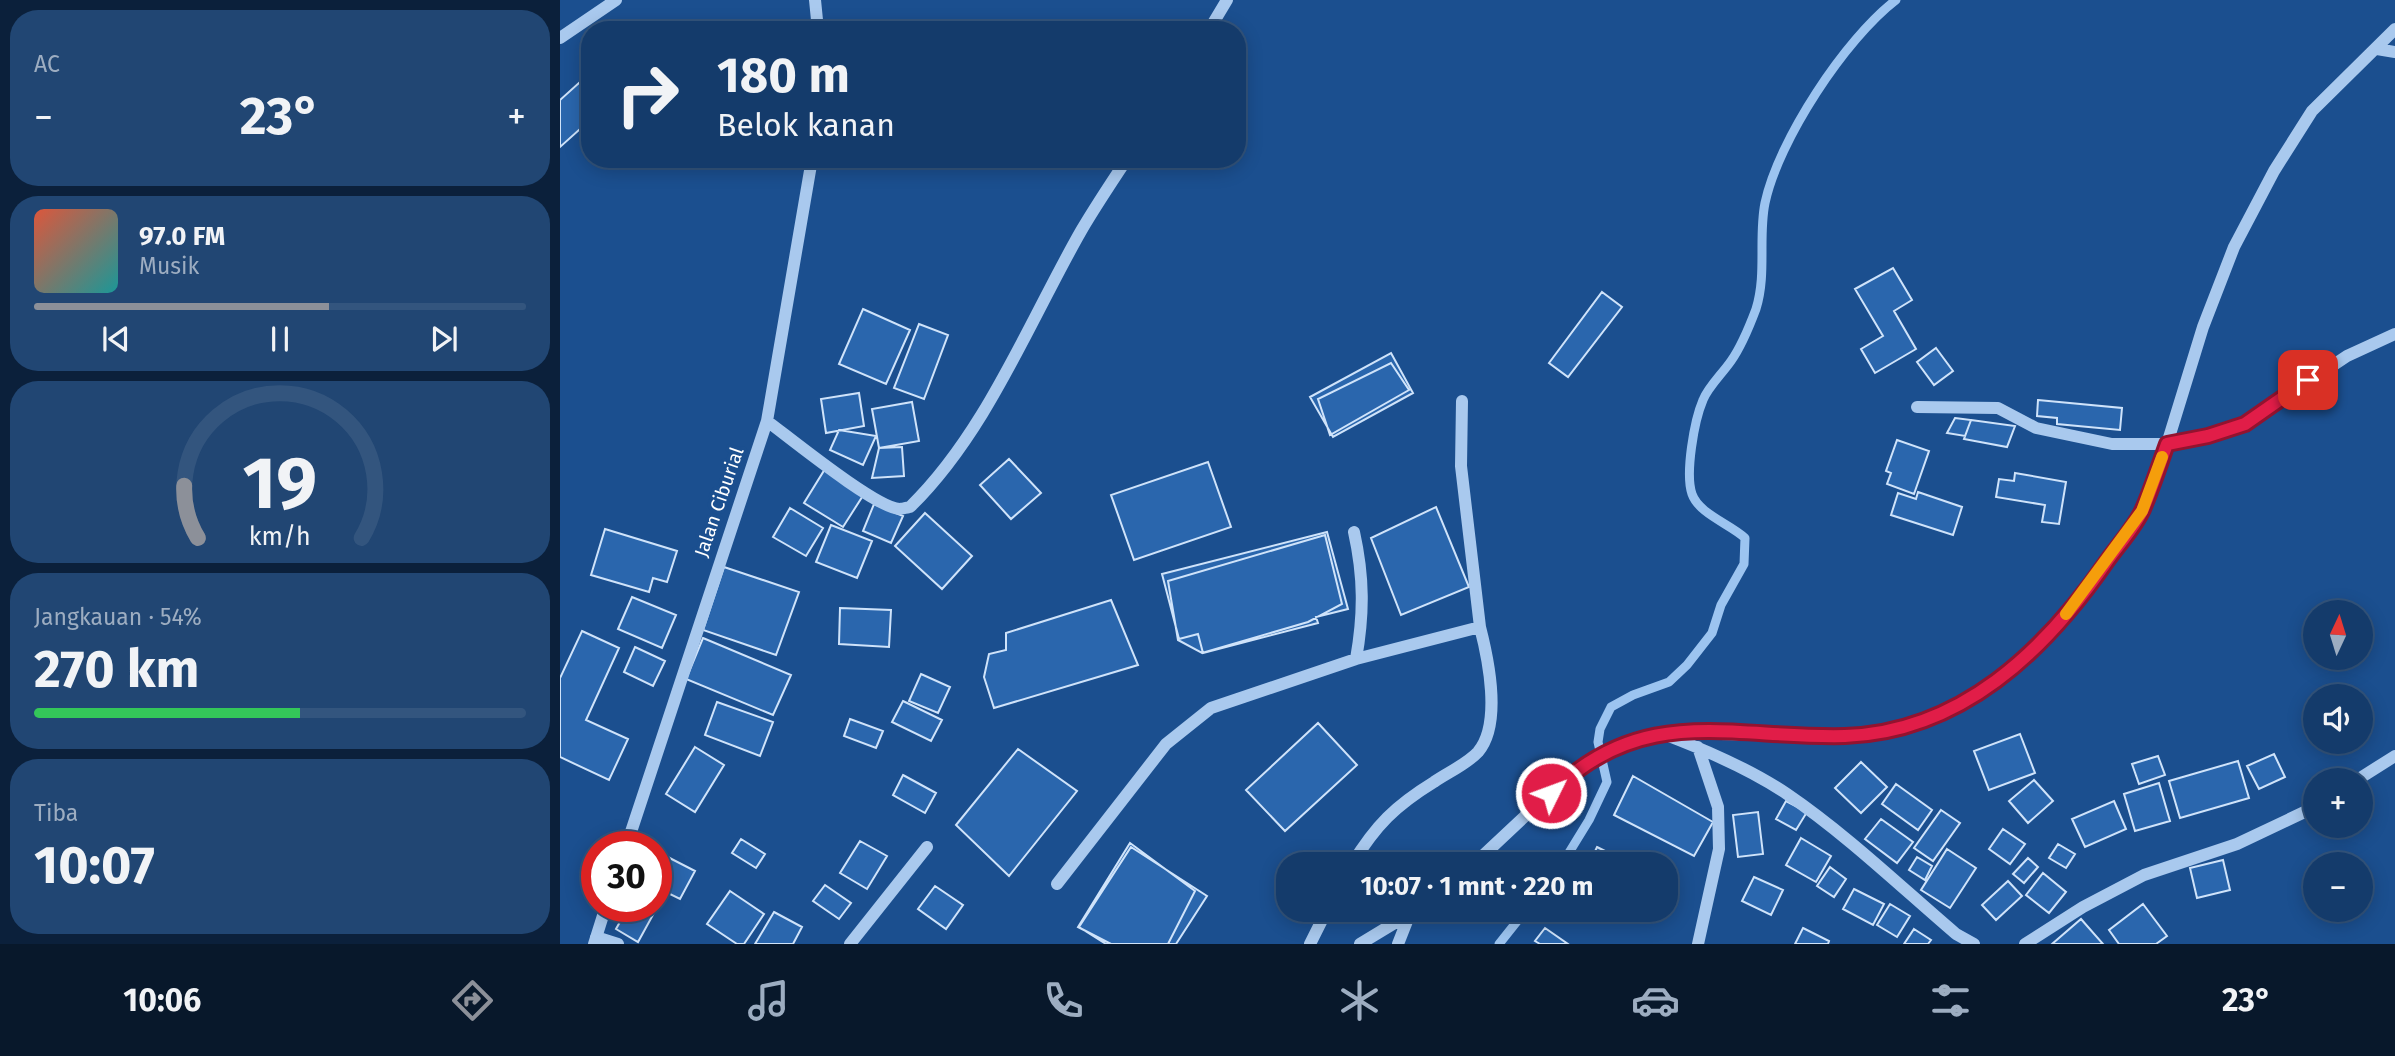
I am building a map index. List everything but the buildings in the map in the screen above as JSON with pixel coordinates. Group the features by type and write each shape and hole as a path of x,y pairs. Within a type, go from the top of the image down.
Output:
{"street":[{"path":"585,21 616,0"},
{"path":"815,0 817,21"},
{"path":"1214,21 1227,0"},
{"path":"560,38 581,24"},
{"path":"1487,852 1570,775 1605,751 1660,733 1846,736 1882,731 1941,716 1976,697 2019,664 2095,579 2142,511 2167,444 2203,327 2234,247 2274,171 2312,111 2395,29"},
{"path":"2377,49 2395,52"},
{"name":"Jalan Ciburial","path":"631,831 767,421 809,168"},
{"path":"767,421 879,500 900,510 910,506 953,457 1007,369 1082,230 1121,168"},
{"path":"1917,407 1998,408 2036,428 2112,444 2167,444 2208,436 2245,424 2347,356 2395,334"},
{"path":"1360,852 1374,829 1396,807 1467,761 1483,744 1490,713 1491,682 1480,627 1461,466 1461,401"},
{"path":"1354,531 1362,566 1364,611 1356,659"},
{"path":"1057,884 1166,744 1211,708 1356,659 1480,627"},
{"path":"1660,733 1698,747 1786,793 1827,823 1956,934 1974,944"},
{"path":"1698,747 1718,807 1720,849 1698,944"},
{"path":"2373,770 2395,756"},
{"path":"2025,944 2083,907 2144,875 2237,844 2303,813"},
{"path":"850,944 927,847"},
{"path":"601,922 595,940 618,944"},
{"path":"1310,944 1321,922"},
{"path":"1360,944 1398,922"},
{"path":"1398,944 1409,922"}],"waterway":[{"path":"1569,852 1589,820 1607,782 1598,742 1600,729 1611,707 1633,695 1669,682 1687,665 1712,633 1721,605 1744,564 1745,538 1708,513 1692,494 1690,461 1696,421 1705,395 1735,355 1756,309 1761,282 1765,203 1784,151 1816,93 1836,65 1876,17 1896,0"},
{"path":"1499,944 1516,922"}],"slow traffic":[{"path":"2066,614 2142,511 2162,457"}],"route":[{"path":"1551,793 1570,775 1605,751 1660,733 1715,731 1846,736 1882,731 1941,716 1976,697 2019,664 2075,604 2101,570 2142,511 2167,444 2208,436 2245,424 2308,380"}]}
